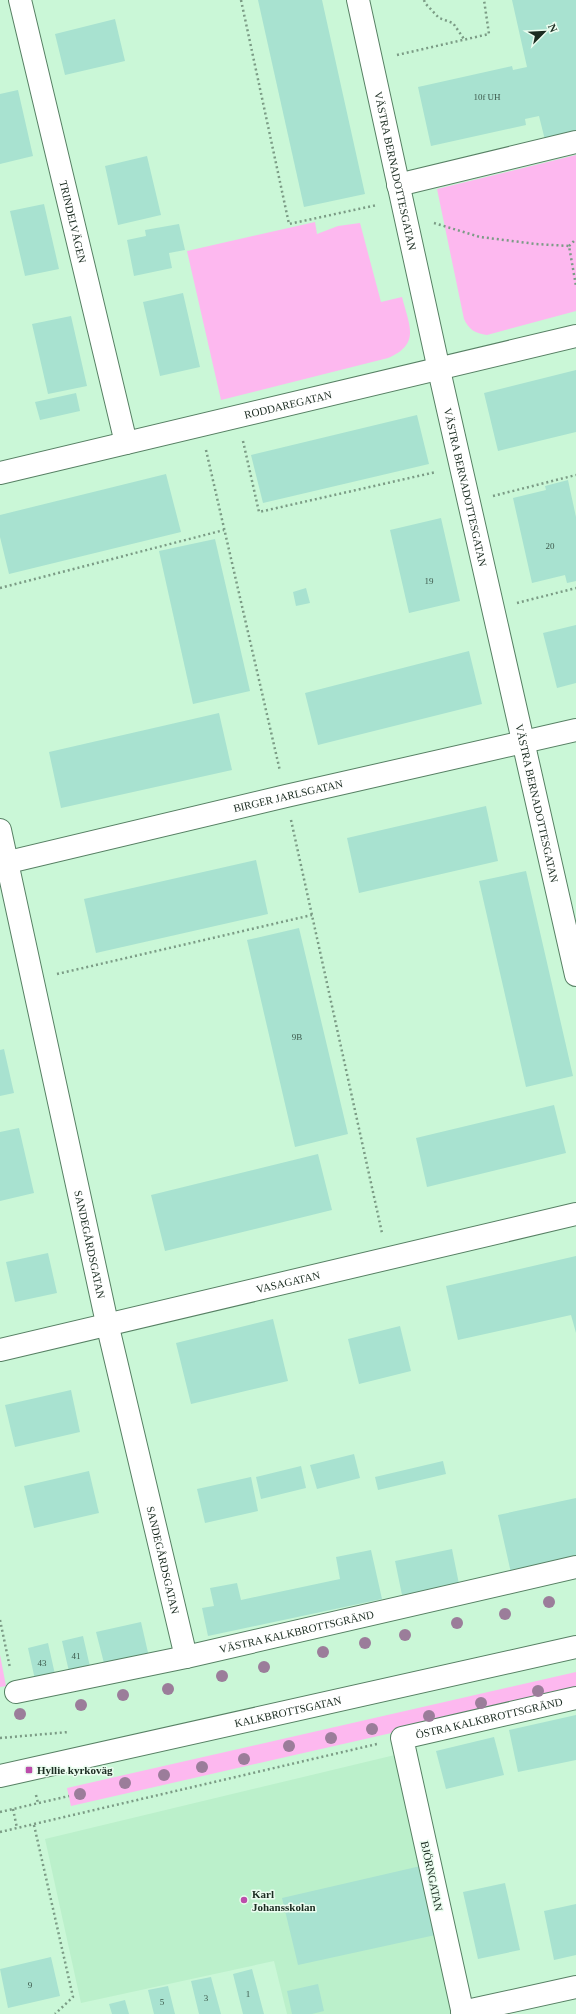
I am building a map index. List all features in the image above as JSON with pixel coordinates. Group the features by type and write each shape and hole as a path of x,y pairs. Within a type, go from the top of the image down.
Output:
{"street":[{"name":"TRINDELVÄGEN","path":"20,0 126,443"},
{"name":"VÄSTRA BERNADOTTESGATAN","path":"358,0 439,370 576,975"},
{"path":"401,200 576,142"},
{"name":"RODDAREGATAN","path":"0,473 439,370 576,336"},
{"name":"BIRGER JARLSGATAN","path":"3,863 286,796 576,730"},
{"name":"SANDEGÅRDSGATAN","path":"0,830 3,863 32,980 107,1323 186,1658"},
{"name":"VASAGATAN","path":"0,1350 107,1323 388,1259 576,1214"},
{"name":"VÄSTRA KALKBROTTSGRÄND","path":"16,1692 186,1658 576,1567"},
{"name":"KALKBROTTSGATAN","path":"0,1776 576,1647"},
{"name":"ÖSTRA KALKBROTTSGRÄND","path":"402,1738 576,1698"},
{"name":"BJÖRNGATAN","path":"402,1738 463,2013"},
{"path":"463,2013 572,1988"}],"path":[{"path":"241,0 289,224 401,200 480,237 536,244 569,246 576,239"},
{"path":"424,0 425,4 439,18 453,23 464,40"},
{"path":"371,60 489,34 484,0"},
{"path":"569,246 576,286"},
{"path":"238,417 259,512 461,466"},
{"path":"201,426 286,796 388,1259"},
{"path":"469,502 576,475"},
{"path":"0,588 224,530"},
{"path":"494,609 576,588"},
{"path":"32,980 312,915"},
{"path":"0,1620 16,1692"},
{"path":"0,1832 402,1738"},
{"path":"36,1795 38,1803"},
{"path":"0,1812 69,1796"},
{"path":"13,1809 17,1828"},
{"path":"34,1825 73,1997 55,2014"}],"shaded area":[{"path":"576,155 576,311 487,335 473,330 468,326 464,319 437,189"},
{"path":"315,222 317,234 338,226 360,223 381,302 402,297 409,325 409,340 398,353 388,358 221,400 187,251"},
{"path":"0,1655 6,1686 0,1687"},
{"path":"576,1672 576,1691 71,1806 67,1788"},
{"name":"Karl Johansskolan","path":"399,1754 455,2014 287,2014 274,1961 81,2003 45,1839"}],"building":[{"path":"258,0 322,0 365,194 304,207"},
{"path":"512,0 576,0 576,134 545,140 539,116 525,119 526,125 431,146 418,87 512,66 513,70 527,67"},
{"path":"115,19 125,61 65,75 55,34"},
{"path":"18,90 33,156 0,164 0,94"},
{"path":"147,156 161,215 118,225 105,166"},
{"path":"44,204 59,269 25,276 10,211"},
{"path":"179,224 185,250 169,253 172,268 134,276 127,240 146,236 145,230"},
{"path":"183,293 200,367 160,376 143,302"},
{"path":"71,316 87,386 48,394 32,324"},
{"path":"576,370 576,432 498,451 484,393"},
{"path":"76,393 80,411 40,420 35,402"},
{"path":"417,415 429,464 263,503 251,455"},
{"path":"166,474 181,532 9,574 0,537 0,515"},
{"path":"568,480 576,517 576,581 567,583 565,575 532,583 513,498 546,490 545,486"},
{"path":"441,518 460,601 409,613 390,530"},
{"path":"215,539 250,691 193,704 159,551"},
{"path":"306,588 310,603 296,606 293,592"},
{"path":"576,625 576,683 557,688 543,633"},
{"path":"469,651 482,704 318,745 305,693"},
{"path":"219,713 232,770 61,808 49,752"},
{"path":"486,806 498,861 359,893 347,838"},
{"path":"256,860 268,914 96,953 84,899"},
{"path":"526,871 573,1076 526,1087 479,881"},
{"path":"299,928 348,1134 295,1147 247,940"},
{"path":"4,1049 14,1093 0,1096 0,1050"},
{"path":"554,1105 566,1153 427,1187 416,1138"},
{"path":"19,1128 34,1193 0,1201 0,1132"},
{"path":"318,1154 332,1210 165,1251 151,1195"},
{"path":"48,1253 57,1293 15,1302 6,1262"},
{"path":"576,1256 576,1333 571,1315 458,1340 446,1286"},
{"path":"273,1319 288,1381 191,1404 176,1343"},
{"path":"400,1326 411,1371 359,1384 348,1339"},
{"path":"71,1390 80,1432 15,1447 5,1405"},
{"path":"354,1454 360,1478 317,1489 310,1465"},
{"path":"443,1461 446,1474 378,1490 375,1477"},
{"path":"301,1466 306,1488 261,1499 256,1477"},
{"path":"89,1471 99,1513 34,1528 24,1486"},
{"path":"251,1477 258,1511 205,1523 197,1489"},
{"path":"576,1498 576,1558 511,1573 498,1515"},
{"path":"452,1549 459,1584 402,1595 395,1561"},
{"path":"371,1550 382,1599 208,1636 202,1608 214,1606 210,1588 237,1583 241,1600 340,1579 336,1557"},
{"path":"141,1622 149,1657 105,1667 96,1632"},
{"path":"83,1636 91,1671 70,1676 62,1641"},
{"path":"48,1643 56,1679 36,1684 28,1648"},
{"path":"576,1715 576,1760 518,1772 509,1730"},
{"path":"494,1737 504,1775 446,1789 436,1751"},
{"path":"425,1865 440,1934 298,1965 282,1898"},
{"path":"505,1883 520,1950 478,1959 463,1892"},
{"path":"576,1904 576,1955 554,1960 544,1911"},
{"path":"51,1957 60,1996 8,2008 0,1969"},
{"path":"252,1969 264,2014 243,2014 233,1974"},
{"path":"211,1977 221,2014 199,2014 191,1981"},
{"path":"318,1984 324,2011 312,2014 292,2014 287,1991"},
{"path":"168,1986 175,2014 154,2014 148,1990"},
{"path":"125,2000 129,2014 112,2014 109,2004"}],"place":[{"name":"Hyllie kyrkoväg","path":"29,1770"},
{"name":"Karl Johansskolan","path":"244,1900"}]}
